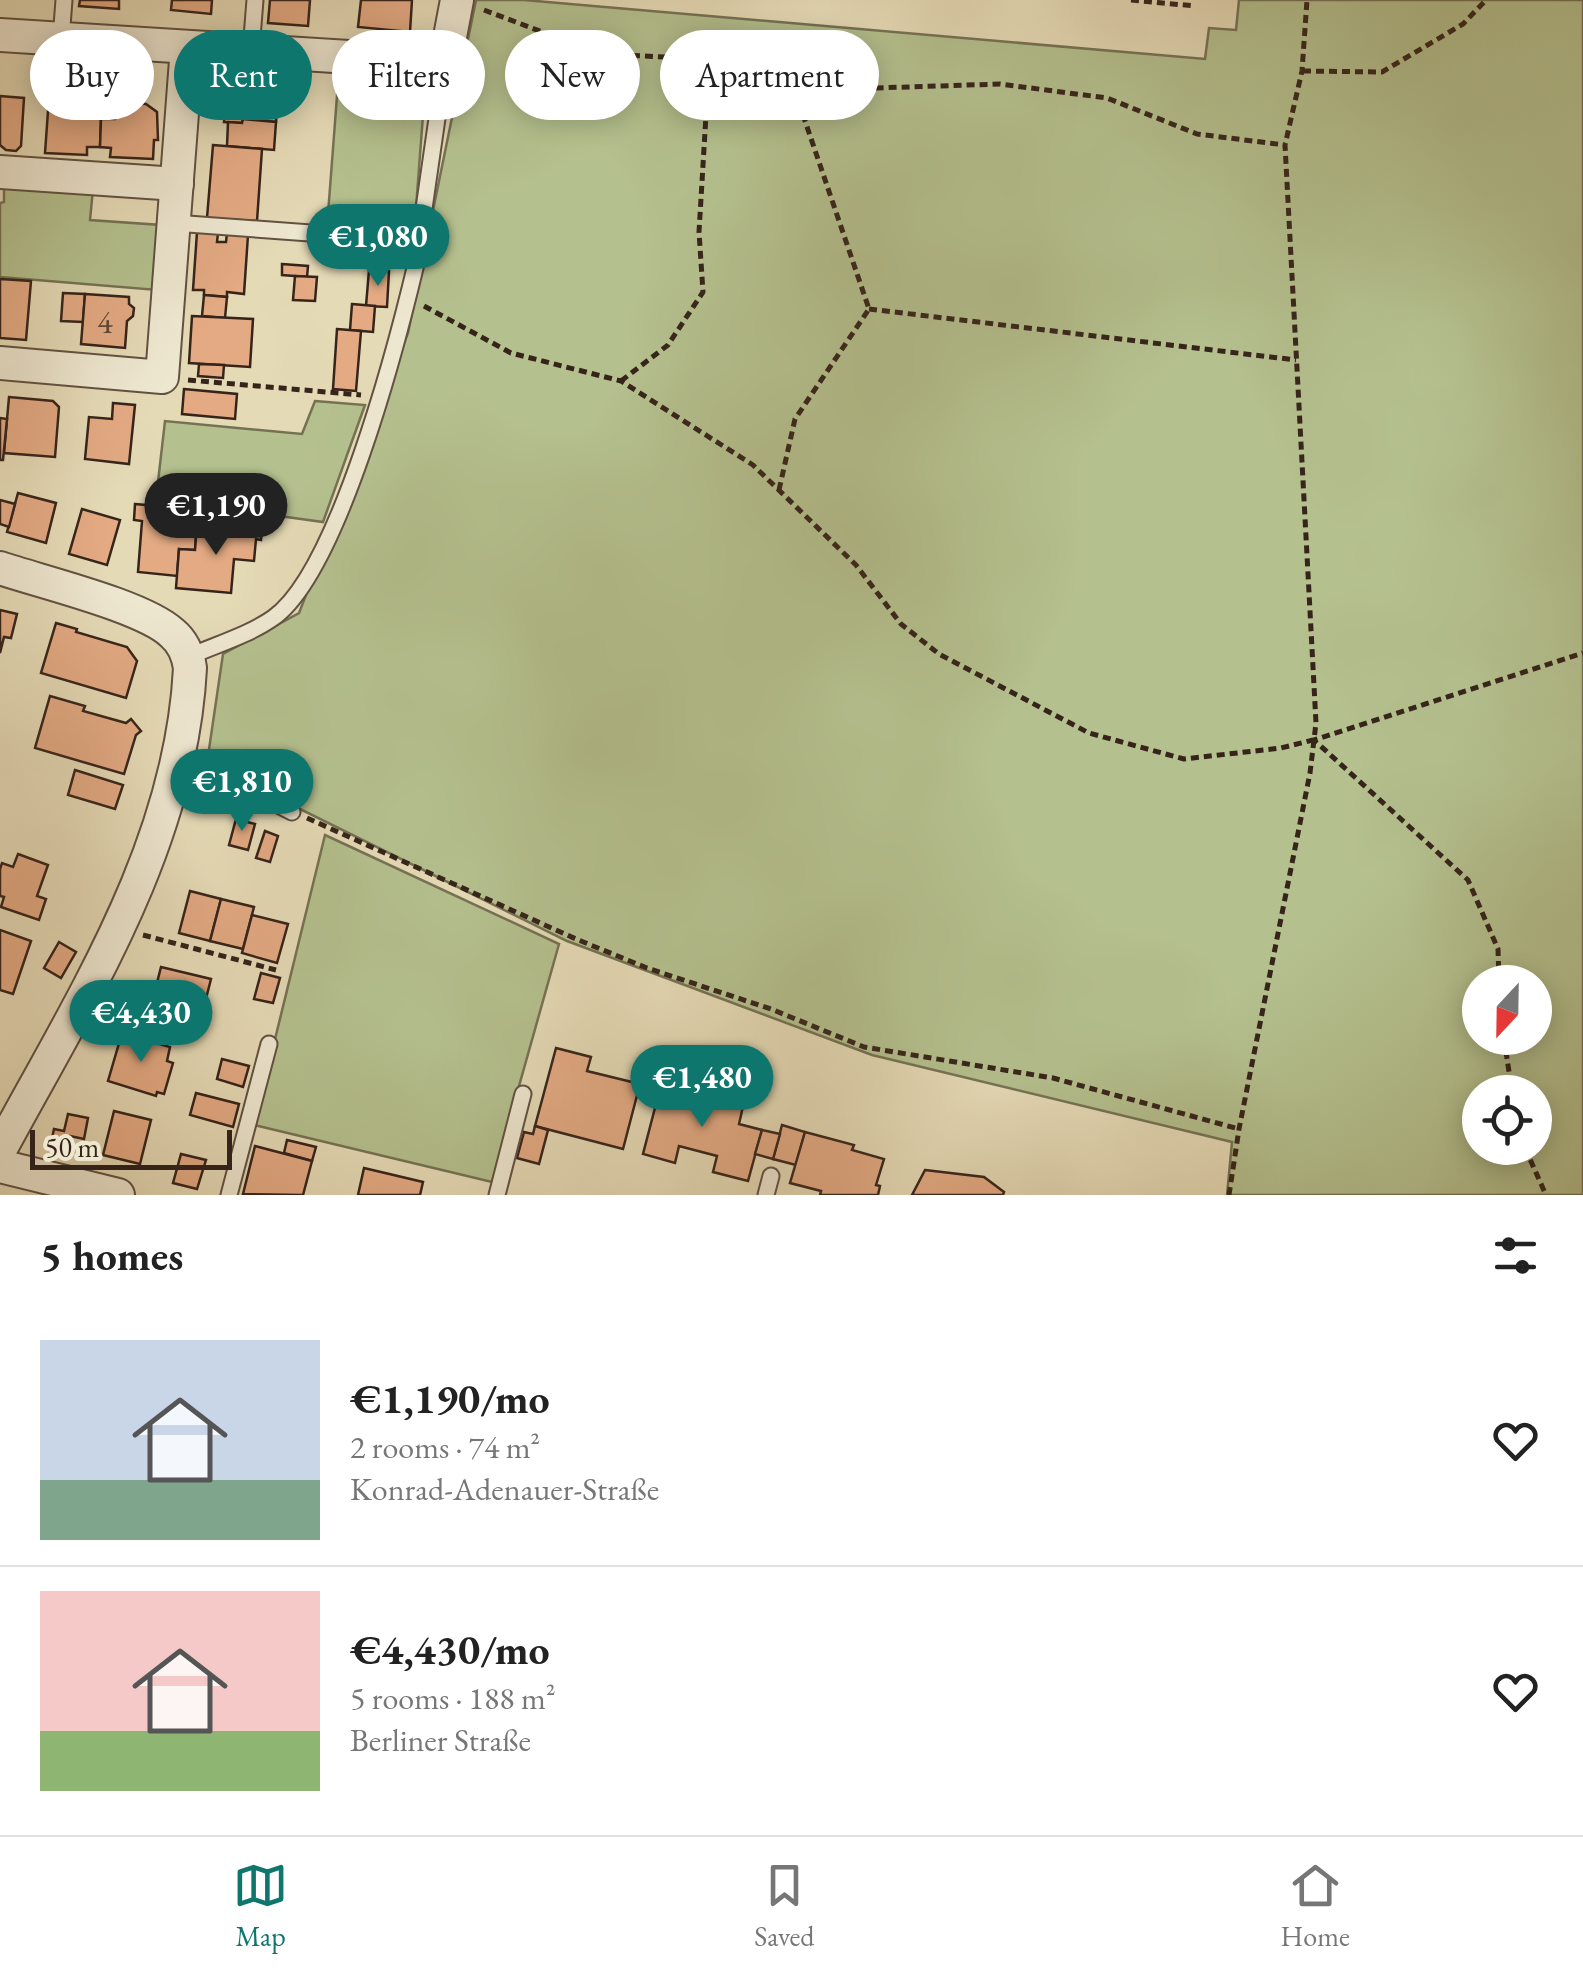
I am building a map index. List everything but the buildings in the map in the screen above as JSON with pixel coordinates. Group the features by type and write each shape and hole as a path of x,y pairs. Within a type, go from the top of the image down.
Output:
{"street":[{"path":"452,30 458,0"},
{"path":"0,35 30,37"},
{"path":"0,362 162,378 182,120"},
{"path":"0,172 177,184"},
{"path":"0,568 149,617 177,637 188,657 189,683 178,754 159,830 120,929 0,1150"},
{"path":"0,1166 118,1195"}],"lane":[{"path":"61,30 64,0"},
{"path":"253,30 255,0"},
{"path":"188,657 272,618 298,592 311,571 368,439 408,297 437,120"},
{"path":"174,223 420,241"},
{"path":"178,754 292,812"},
{"path":"229,1195 269,1044"},
{"path":"497,1195 523,1094"},
{"path":"766,1195 772,1176"}],"path":[{"path":"458,0 601,54 660,56"},
{"path":"1131,0 1195,6"},
{"path":"1230,1195 1239,1129 1310,773 1316,724 1285,145 1302,72 1306,0"},
{"path":"1302,72 1382,72 1463,24 1486,0"},
{"path":"879,88 1000,84 1107,98 1197,134 1285,145"},
{"path":"622,381 668,345 703,292 699,232 706,120"},
{"path":"805,120 869,309"},
{"path":"408,297 511,353 622,381 754,465 856,564 901,624 939,654 1089,733 1184,759 1281,748 1583,653"},
{"path":"869,309 1296,360"},
{"path":"779,490 795,420 869,309"},
{"path":"162,378 379,397"},
{"path":"1314,740 1468,880 1498,949 1498,965"},
{"path":"292,812 576,939 864,1047 1053,1078 1239,1129"},
{"path":"120,929 276,970"},
{"path":"1532,1165 1546,1195"}],"green space":[{"path":"476,0 524,0 870,30 660,30 660,120 879,120 879,31 1205,59 1209,28 1236,30 1239,0 1583,0 1583,1195 1227,1195 1232,1142 872,1055 567,941 207,763 223,654 299,613 408,333 451,120 485,120 485,30 470,30"},
{"path":"335,120 423,120 414,234 327,227"},
{"path":"4,182 93,189 90,220 161,225 157,290 0,277 0,203 4,202"},
{"path":"315,401 365,405 323,522 156,499 165,421 302,434"},
{"path":"325,835 559,944 492,1182 254,1125"}]}
